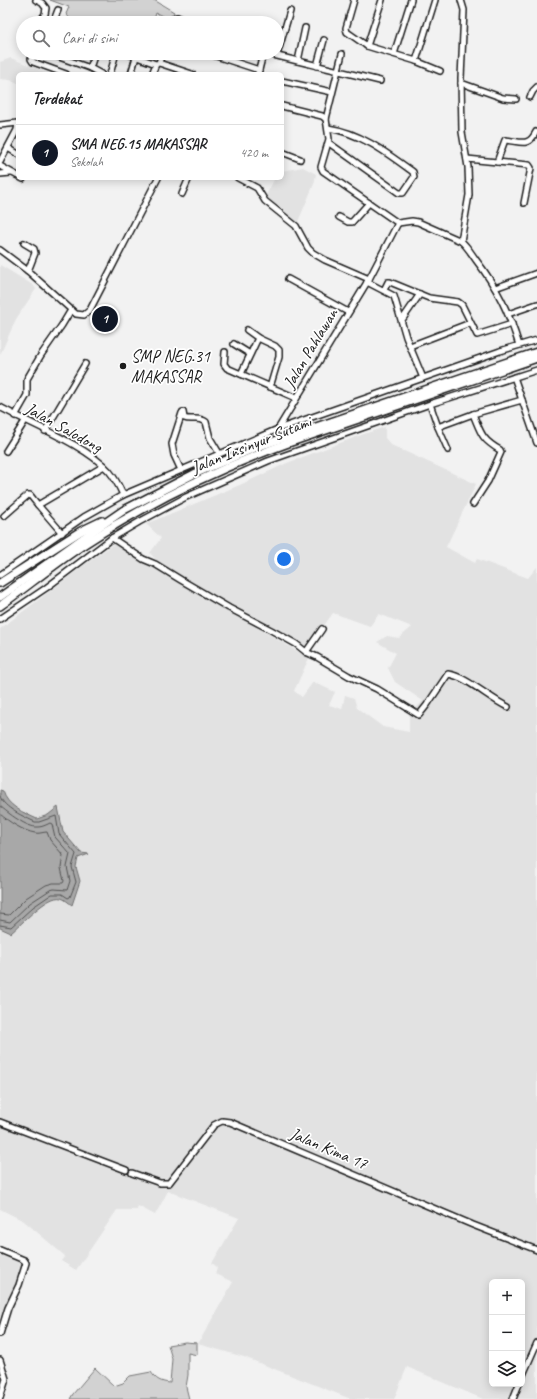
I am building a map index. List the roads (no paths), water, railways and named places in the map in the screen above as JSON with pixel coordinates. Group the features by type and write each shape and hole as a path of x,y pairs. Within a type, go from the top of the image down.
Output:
{"highway":[{"name":"Jalan Insinyur Sutami","path":"0,597 82,538 124,510 194,474 257,447 537,352"},
{"name":"Jalan Insinyur Sutami","path":"0,606 85,544 138,511 196,481 278,447 537,358"},
{"path":"0,583 81,531 124,510"}],"street":[{"path":"37,0 46,8 44,16"},
{"path":"353,0 346,30 347,32 367,46 416,61 440,71"},
{"path":"367,46 382,0"},
{"path":"394,54 411,0"},
{"path":"416,61 435,0"},
{"path":"460,241 469,195 467,159 462,132 461,83 464,10 461,0"},
{"path":"56,16 58,10"},
{"path":"284,32 290,11"},
{"path":"298,61 305,28"},
{"path":"317,66 324,40"},
{"path":"342,54 326,119 329,143 321,164 323,171 398,223 412,221 418,222 465,244 495,288 508,314 519,345"},
{"path":"284,58 380,81"},
{"path":"32,60 33,62 60,72"},
{"path":"68,60 97,72"},
{"path":"90,68 93,60"},
{"path":"111,72 114,60"},
{"path":"132,72 135,60"},
{"path":"145,60 185,72"},
{"path":"153,72 159,60"},
{"path":"225,60 258,72 262,60"},
{"path":"284,81 332,92"},
{"path":"461,83 503,98 516,99"},
{"path":"530,97 537,87"},
{"path":"284,106 322,116 326,119"},
{"path":"0,125 16,123"},
{"path":"328,128 341,130 373,144 413,172 414,178 403,192 399,192 329,143"},
{"path":"0,162 16,132"},
{"path":"497,162 505,140 526,142 536,135"},
{"path":"8,148 16,153"},
{"path":"284,153 300,159"},
{"path":"467,159 527,164 530,166 524,203"},
{"path":"0,166 16,175"},
{"path":"0,174 12,173"},
{"path":"0,250 28,271 71,310 80,315 84,315 90,310 157,180"},
{"path":"182,194 188,180"},
{"path":"242,180 256,188 265,201 296,226 308,248 313,253 368,280 394,296 410,346 423,378"},
{"path":"339,217 348,222 352,222 368,203"},
{"name":"Jalan Pahlawan","path":"278,429 368,280 398,223"},
{"path":"24,243 35,251 28,271"},
{"path":"495,288 537,273"},
{"path":"288,279 348,312"},
{"path":"384,290 388,282 390,282 429,298 458,302 462,305 476,334 479,335 512,324"},
{"path":"402,320 420,294"},
{"path":"508,314 537,304"},
{"path":"15,416 27,396 27,379 71,310"},
{"path":"410,346 470,323"},
{"path":"248,330 258,338 275,346 279,350 279,357 270,387"},
{"path":"241,374 258,338"},
{"path":"0,575 84,517 123,494 278,429 537,340"},
{"path":"234,344 250,354"},
{"path":"225,352 224,361 226,367 296,398"},
{"path":"45,431 85,364"},
{"path":"0,619 46,588 112,538 169,505 268,461 430,404 514,376 537,370"},
{"path":"514,376 537,443"},
{"path":"438,428 473,414 522,400"},
{"path":"430,404 438,428 448,450"},
{"name":"Jalan Salodong","path":"0,407 79,448 104,466 113,475 123,494"},
{"path":"181,470 174,455 172,444 183,412 184,418 199,419 206,422 210,438 220,453"},
{"path":"473,414 484,439 491,445 501,450 488,481 473,504"},
{"path":"6,451 25,421"},
{"path":"38,505 104,466"},
{"path":"4,516 28,494 62,533"},
{"path":"112,538 137,555 229,608 296,644 306,652 349,676 377,689 419,715 448,674 456,675 490,698 508,707"},
{"path":"306,652 322,629"},
{"name":"Jalan Kima 17","path":"132,1173 160,1183 169,1183 214,1125 222,1121 230,1122 473,1225 537,1250"},
{"path":"0,1122 126,1170"},
{"path":"0,1250 24,1260 26,1264 19,1285 8,1308 0,1334"},
{"path":"525,1370 537,1342"},
{"path":"0,1360 6,1379 0,1398"},
{"path":"513,1399 518,1387"}],"water":[{"path":"0,790 3,791 8,801 12,805 37,819 48,815 58,807 63,832 81,853 89,854 78,858 76,867 80,881 72,905 61,898 56,898 49,901 42,905 11,933 0,928"}],"place":[{"name":"SMA NEG.15 MAKASSAR","path":"105,319"},
{"name":"SMP NEG.31 MAKASSAR","path":"123,366"}]}
